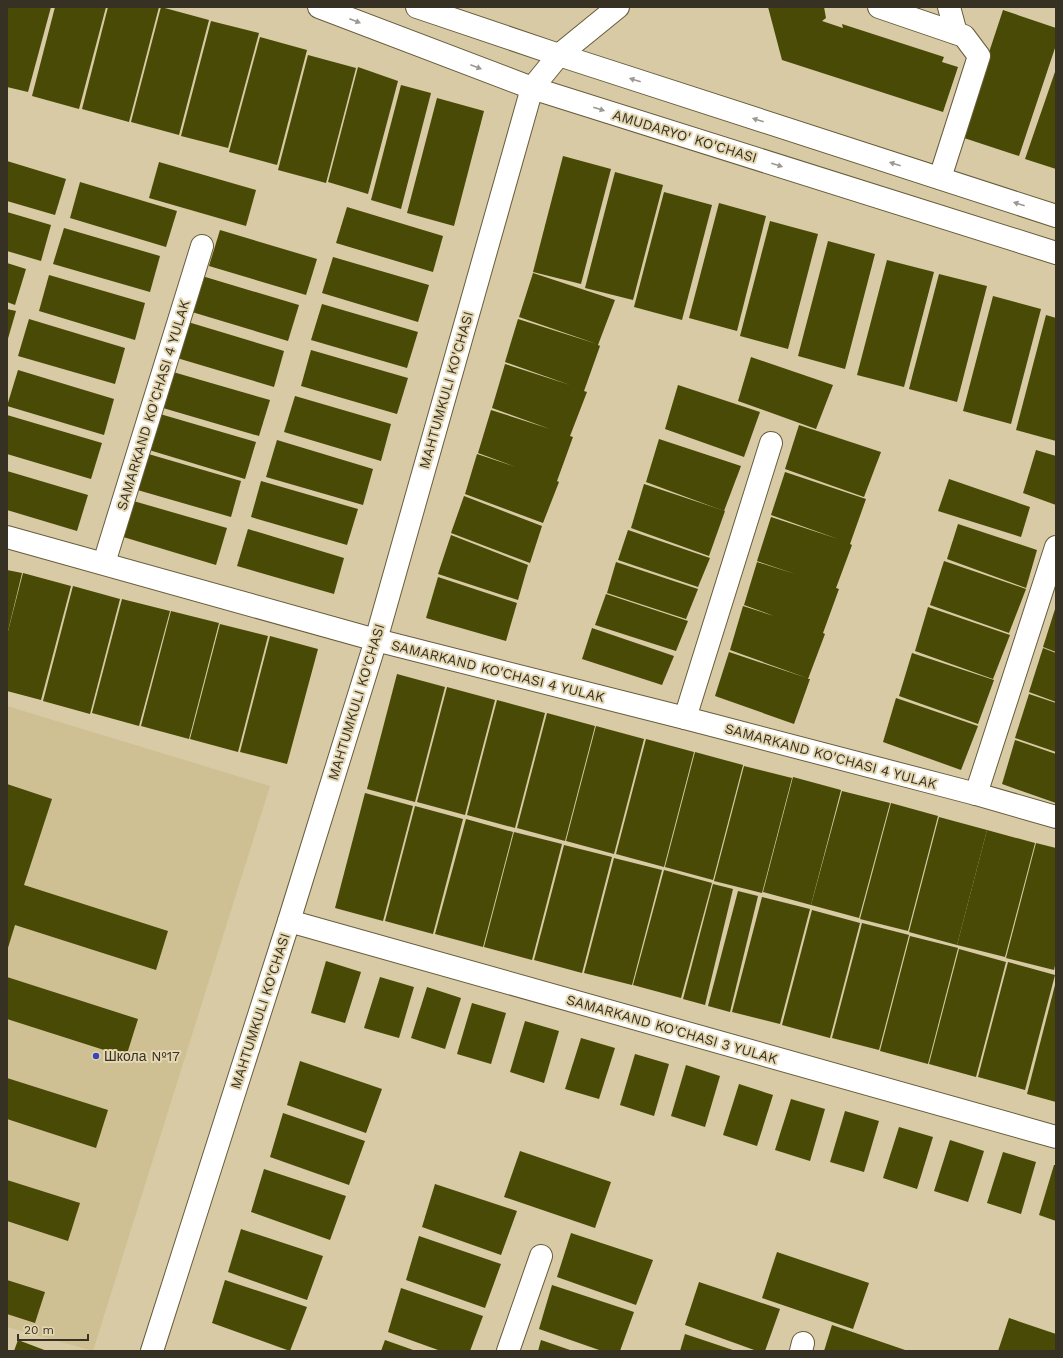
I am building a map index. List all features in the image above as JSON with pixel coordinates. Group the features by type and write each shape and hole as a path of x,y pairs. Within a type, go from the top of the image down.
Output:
{"street":[{"name":"AMUDARYO' KO'CHASI","path":"319,7 532,88 1056,253"},
{"path":"417,7 559,55 1056,216"},
{"name":"MAHTUMKULI KO'CHASI","path":"152,1351 289,921 376,640 532,88 559,55 618,7"},
{"path":"879,7 964,36 979,56 940,178"},
{"path":"949,7 956,33"},
{"name":"SAMARKAND KO'CHASI 4 YULAK","path":"104,563 202,246"},
{"path":"685,718 771,443"},
{"name":"SAMARKAND KO'CHASI 4 YULAK","path":"7,537 376,640 685,718 976,794 1056,817"},
{"path":"976,794 1056,547"},
{"name":"SAMARKAND KO'CHASI 3 YULAK","path":"289,921 1056,1137"},
{"path":"508,1351 541,1256"}],"shaded area":[{"name":"Школа №17","path":"7,706 270,786 93,1351 7,1327"}],"building":[{"path":"7,7 51,7 28,92 7,87"},
{"path":"55,7 106,7 79,109 32,96"},
{"path":"108,7 159,7 129,122 82,109"},
{"path":"161,7 209,20 179,135 131,122"},
{"path":"768,7 824,7 826,18 822,21 843,28 842,24 944,57 942,62 958,67 943,112 782,60"},
{"path":"1003,10 1056,28 1056,45 1019,156 961,137"},
{"path":"211,21 259,33 228,148 181,136"},
{"path":"260,37 307,50 277,165 229,152"},
{"path":"308,55 356,68 326,183 278,170"},
{"path":"358,67 398,81 368,194 328,182"},
{"path":"1056,69 1056,169 1025,159"},
{"path":"401,85 431,93 401,209 371,200"},
{"path":"437,98 484,111 454,226 407,213"},
{"path":"563,156 611,169 581,284 533,272"},
{"path":"7,161 66,179 55,215 7,201"},
{"path":"159,162 256,190 246,226 149,198"},
{"path":"615,172 663,185 633,300 585,288"},
{"path":"80,182 177,211 166,247 70,218"},
{"path":"664,192 712,205 682,320 634,307"},
{"path":"719,203 766,216 737,331 689,318"},
{"path":"347,207 443,236 433,272 336,243"},
{"path":"7,212 51,225 41,261 7,251"},
{"path":"770,221 818,234 788,349 740,336"},
{"path":"64,228 160,256 150,292 53,264"},
{"path":"220,230 317,259 306,295 209,266"},
{"path":"828,241 875,254 845,369 798,356"},
{"path":"333,257 429,285 418,322 322,293"},
{"path":"887,260 934,272 904,387 857,375"},
{"path":"7,263 26,269 15,305 7,302"},
{"path":"533,273 615,300 598,345 600,346 584,391 587,392 570,436 573,437 557,481 559,482 543,523 465,494 477,454 516,467 478,453 491,410 550,429 492,408 505,364 570,385 505,362 518,319 597,344 519,317"},
{"path":"939,274 987,286 957,402 909,389"},
{"path":"49,275 145,303 135,340 39,311"},
{"path":"202,276 299,305 288,341 192,312"},
{"path":"993,296 1041,309 1011,424 963,411"},
{"path":"322,304 418,332 407,368 311,340"},
{"path":"7,309 16,311 7,342"},
{"path":"1046,315 1056,318 1056,441 1016,430"},
{"path":"29,319 125,348 115,384 18,356"},
{"path":"188,322 284,351 274,387 177,358"},
{"path":"311,350 408,378 397,414 301,386"},
{"path":"751,357 833,385 816,429 738,401"},
{"path":"18,370 114,399 104,435 7,406"},
{"path":"173,372 270,400 259,436 163,408"},
{"path":"678,385 760,412 744,457 665,429"},
{"path":"295,396 391,424 381,461 284,432"},
{"path":"160,414 256,442 245,479 149,450"},
{"path":"7,415 102,443 91,479 7,454"},
{"path":"799,425 881,452 864,497 785,469"},
{"path":"659,439 741,466 724,511 646,482"},
{"path":"277,440 373,469 363,505 266,477"},
{"path":"1036,450 1056,456 1056,505 1023,493"},
{"path":"145,453 241,481 231,517 134,489"},
{"path":"7,471 88,495 77,531 7,510"},
{"path":"785,472 866,499 850,544 852,545 836,588 839,589 823,633 825,634 808,679 810,679 794,724 715,696 729,652 807,678 730,650 743,606 774,616 744,605 757,562 795,574 757,561 771,517 838,539 771,515"},
{"path":"949,479 1030,507 1021,537 938,511"},
{"path":"261,481 358,509 347,545 251,517"},
{"path":"644,484 725,511 709,556 631,528"},
{"path":"464,496 542,526 530,563 451,533"},
{"path":"130,500 227,528 216,565 120,536"},
{"path":"958,524 1037,550 1026,588 947,559"},
{"path":"248,529 344,558 334,594 237,566"},
{"path":"628,530 710,558 698,587 618,560"},
{"path":"451,535 528,565 518,600 438,574"},
{"path":"944,561 1026,589 1009,633 930,605"},
{"path":"616,562 698,589 686,619 607,593"},
{"path":"7,570 22,573 8,631 7,631"},
{"path":"23,573 71,586 41,700 7,691 7,635"},
{"path":"438,577 517,603 506,641 426,618"},
{"path":"73,586 120,599 90,714 43,701"},
{"path":"606,594 688,621 676,651 595,625"},
{"path":"122,599 170,611 139,726 92,713"},
{"path":"1056,606 1056,652 1043,647"},
{"path":"928,607 1010,635 993,679 915,651"},
{"path":"171,611 219,623 189,739 141,726"},
{"path":"220,624 268,636 238,752 190,739"},
{"path":"592,628 674,656 662,685 582,659"},
{"path":"270,636 318,649 287,764 240,752"},
{"path":"1043,648 1056,653 1056,702 1029,692"},
{"path":"912,653 994,680 978,724 899,696"},
{"path":"397,674 445,687 415,802 367,789"},
{"path":"447,687 495,700 465,815 417,802"},
{"path":"1029,694 1056,703 1056,752 1015,738"},
{"path":"896,698 978,726 961,770 883,742"},
{"path":"497,700 545,713 515,828 467,815"},
{"path":"547,713 595,726 565,841 517,828"},
{"path":"596,726 644,739 614,854 566,841"},
{"path":"646,739 694,752 664,867 616,854"},
{"path":"1015,740 1056,754 1056,803 1002,784"},
{"path":"695,752 743,765 713,880 665,867"},
{"path":"744,766 792,778 762,893 714,881"},
{"path":"793,777 841,790 811,905 763,892"},
{"path":"7,784 52,799 24,885 168,931 156,970 15,925 7,951"},
{"path":"842,791 890,803 859,918 811,905"},
{"path":"365,793 413,806 383,921 335,908"},
{"path":"891,803 938,816 908,931 860,919"},
{"path":"415,806 463,819 433,934 385,921"},
{"path":"939,817 987,830 957,945 909,932"},
{"path":"466,819 513,832 483,947 435,934"},
{"path":"987,830 1035,843 1005,957 957,945"},
{"path":"514,832 562,844 532,960 484,947"},
{"path":"1036,843 1056,848 1056,961 1054,970 1006,958"},
{"path":"564,845 612,857 582,973 534,960"},
{"path":"614,858 662,870 632,985 584,973"},
{"path":"664,870 712,883 681,998 633,985"},
{"path":"713,884 733,889 705,1005 683,999"},
{"path":"738,891 758,896 730,1012 708,1006"},
{"path":"762,897 810,909 780,1024 732,1012"},
{"path":"812,910 860,923 830,1038 782,1025"},
{"path":"862,923 909,935 879,1050 832,1038"},
{"path":"910,936 958,948 928,1064 880,1051"},
{"path":"959,949 1006,962 976,1077 929,1064"},
{"path":"326,961 361,972 345,1023 311,1013"},
{"path":"1008,962 1055,975 1025,1090 978,1077"},
{"path":"7,977 138,1019 126,1057 7,1019"},
{"path":"380,977 414,987 399,1038 364,1028"},
{"path":"1056,985 1056,1102 1027,1094"},
{"path":"427,987 461,998 445,1049 411,1038"},
{"path":"472,1003 506,1013 491,1064 457,1054"},
{"path":"525,1021 559,1031 544,1083 510,1072"},
{"path":"581,1038 615,1048 599,1099 565,1089"},
{"path":"635,1054 669,1064 654,1116 620,1105"},
{"path":"300,1061 382,1089 366,1133 287,1105"},
{"path":"686,1065 720,1076 705,1127 671,1116"},
{"path":"7,1078 108,1110 96,1148 7,1119"},
{"path":"739,1084 773,1095 757,1146 723,1135"},
{"path":"791,1099 825,1109 810,1161 775,1150"},
{"path":"845,1111 879,1121 864,1172 830,1162"},
{"path":"283,1113 365,1141 349,1185 270,1157"},
{"path":"899,1127 933,1137 917,1189 883,1178"},
{"path":"950,1140 984,1151 968,1202 934,1191"},
{"path":"520,1151 611,1182 595,1228 504,1197"},
{"path":"1003,1152 1036,1162 1021,1214 987,1203"},
{"path":"1054,1165 1056,1165 1056,1221 1039,1215"},
{"path":"264,1169 346,1196 330,1240 251,1212"},
{"path":"7,1180 80,1203 68,1241 7,1221"},
{"path":"435,1184 517,1211 501,1255 422,1227"},
{"path":"241,1229 323,1256 307,1300 228,1272"},
{"path":"571,1233 653,1260 636,1305 557,1277"},
{"path":"419,1236 501,1264 485,1308 406,1280"},
{"path":"777,1252 869,1283 853,1329 762,1298"},
{"path":"7,1280 45,1292 35,1323 7,1314"},
{"path":"225,1280 307,1307 290,1351 212,1323"},
{"path":"699,1282 780,1309 765,1351 757,1351 685,1325"},
{"path":"552,1285 634,1312 620,1351 602,1351 539,1329"},
{"path":"401,1288 483,1316 470,1351 441,1351 388,1332"},
{"path":"1009,1318 1056,1334 1056,1351 998,1351"},
{"path":"832,1325 908,1351 824,1351"},
{"path":"685,1334 736,1351 680,1351"},
{"path":"18,1340 47,1351 14,1351"},
{"path":"385,1340 416,1351 381,1351"},
{"path":"541,1340 573,1351 538,1351"}],"place":[{"name":"Школа №17","path":"96,1056"}]}
